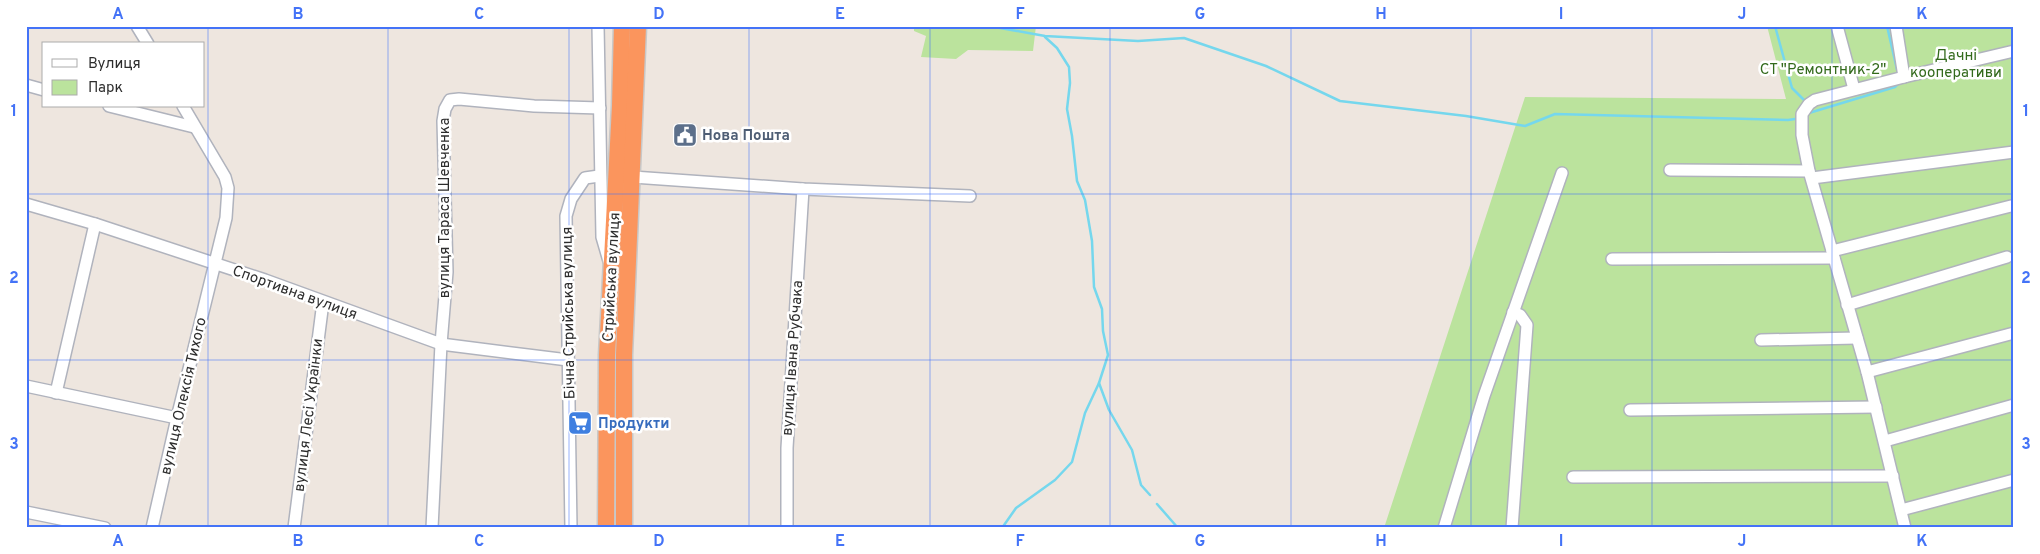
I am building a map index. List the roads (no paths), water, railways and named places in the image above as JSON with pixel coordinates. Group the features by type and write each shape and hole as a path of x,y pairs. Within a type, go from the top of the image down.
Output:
{"highway":[{"name":"Стрийська вулиця","path":"606,528 606,355 620,114 622,26"},
{"name":"Стрийська вулиця","path":"624,528 624,355 638,26"}],"street":[{"path":"137,26 147,42"},
{"path":"598,26 599,176 602,237 611,270"},
{"path":"1837,26 1854,89"},
{"path":"1896,26 1904,76"},
{"path":"1905,528 1867,372 1810,174 1801,120 1805,108 1815,100 1904,76 2014,51"},
{"path":"26,85 42,89"},
{"name":"вулиця Тараса Шевченка","path":"432,528 436,489 441,344 447,272 443,137 446,105 450,100 459,99 534,106 600,108"},
{"path":"117,108 194,127"},
{"name":"вулиця Олексія Тихого","path":"152,528 176,418 226,218 228,188 226,177 184,108"},
{"path":"1670,170 1810,174 2014,152"},
{"path":"1444,528 1484,396 1562,173"},
{"name":"Бічна Стрийська вулиця","path":"571,528 566,216 572,199 586,178 599,176"},
{"path":"632,177 803,189 970,196"},
{"name":"вулиця Івана Рубчака","path":"787,528 787,448 803,189"},
{"name":"Спортивна вулиця","path":"26,204 95,224 265,280 441,344 568,360"},
{"path":"1612,259 1833,255 2010,206"},
{"path":"56,393 95,224"},
{"path":"1847,305 2007,257"},
{"name":"вулиця Лесі Українки","path":"294,528 322,302"},
{"path":"1512,528 1527,325 1520,315 1513,312"},
{"path":"1867,372 2014,333"},
{"path":"1761,340 1857,338"},
{"path":"26,386 176,418"},
{"path":"1885,441 2014,405"},
{"path":"1630,410 1876,408"},
{"path":"1573,477 1893,476"},
{"path":"1901,510 2014,480"},
{"path":"26,512 106,528"}],"waterway":[{"path":"989,26 1045,36 1138,41 1184,38 1266,66 1340,101 1466,116 1525,126 1555,114 1795,119"},
{"path":"1775,26 1792,88 1804,100"},
{"path":"1887,26 1898,74"},
{"path":"1045,37 1057,48 1069,67 1070,83 1067,109 1077,181 1085,200 1092,241 1094,287 1102,309 1103,331 1108,355 1099,383 1109,410 1132,450 1141,485 1150,495"},
{"path":"1809,113 1895,87 1899,83"},
{"path":"1002,528 1016,508 1055,480 1072,462 1085,413 1099,383"},
{"path":"1157,504 1178,528"}],"place":[{"name":"Нова Пошта","path":"685,135"},
{"name":"Продукти","path":"580,423"}],"park label":[{"name":"Дачні кооперативи","path":"1956,64"},
{"name":"СТ \"Ремонтник-2\"","path":"1823,69"}]}
